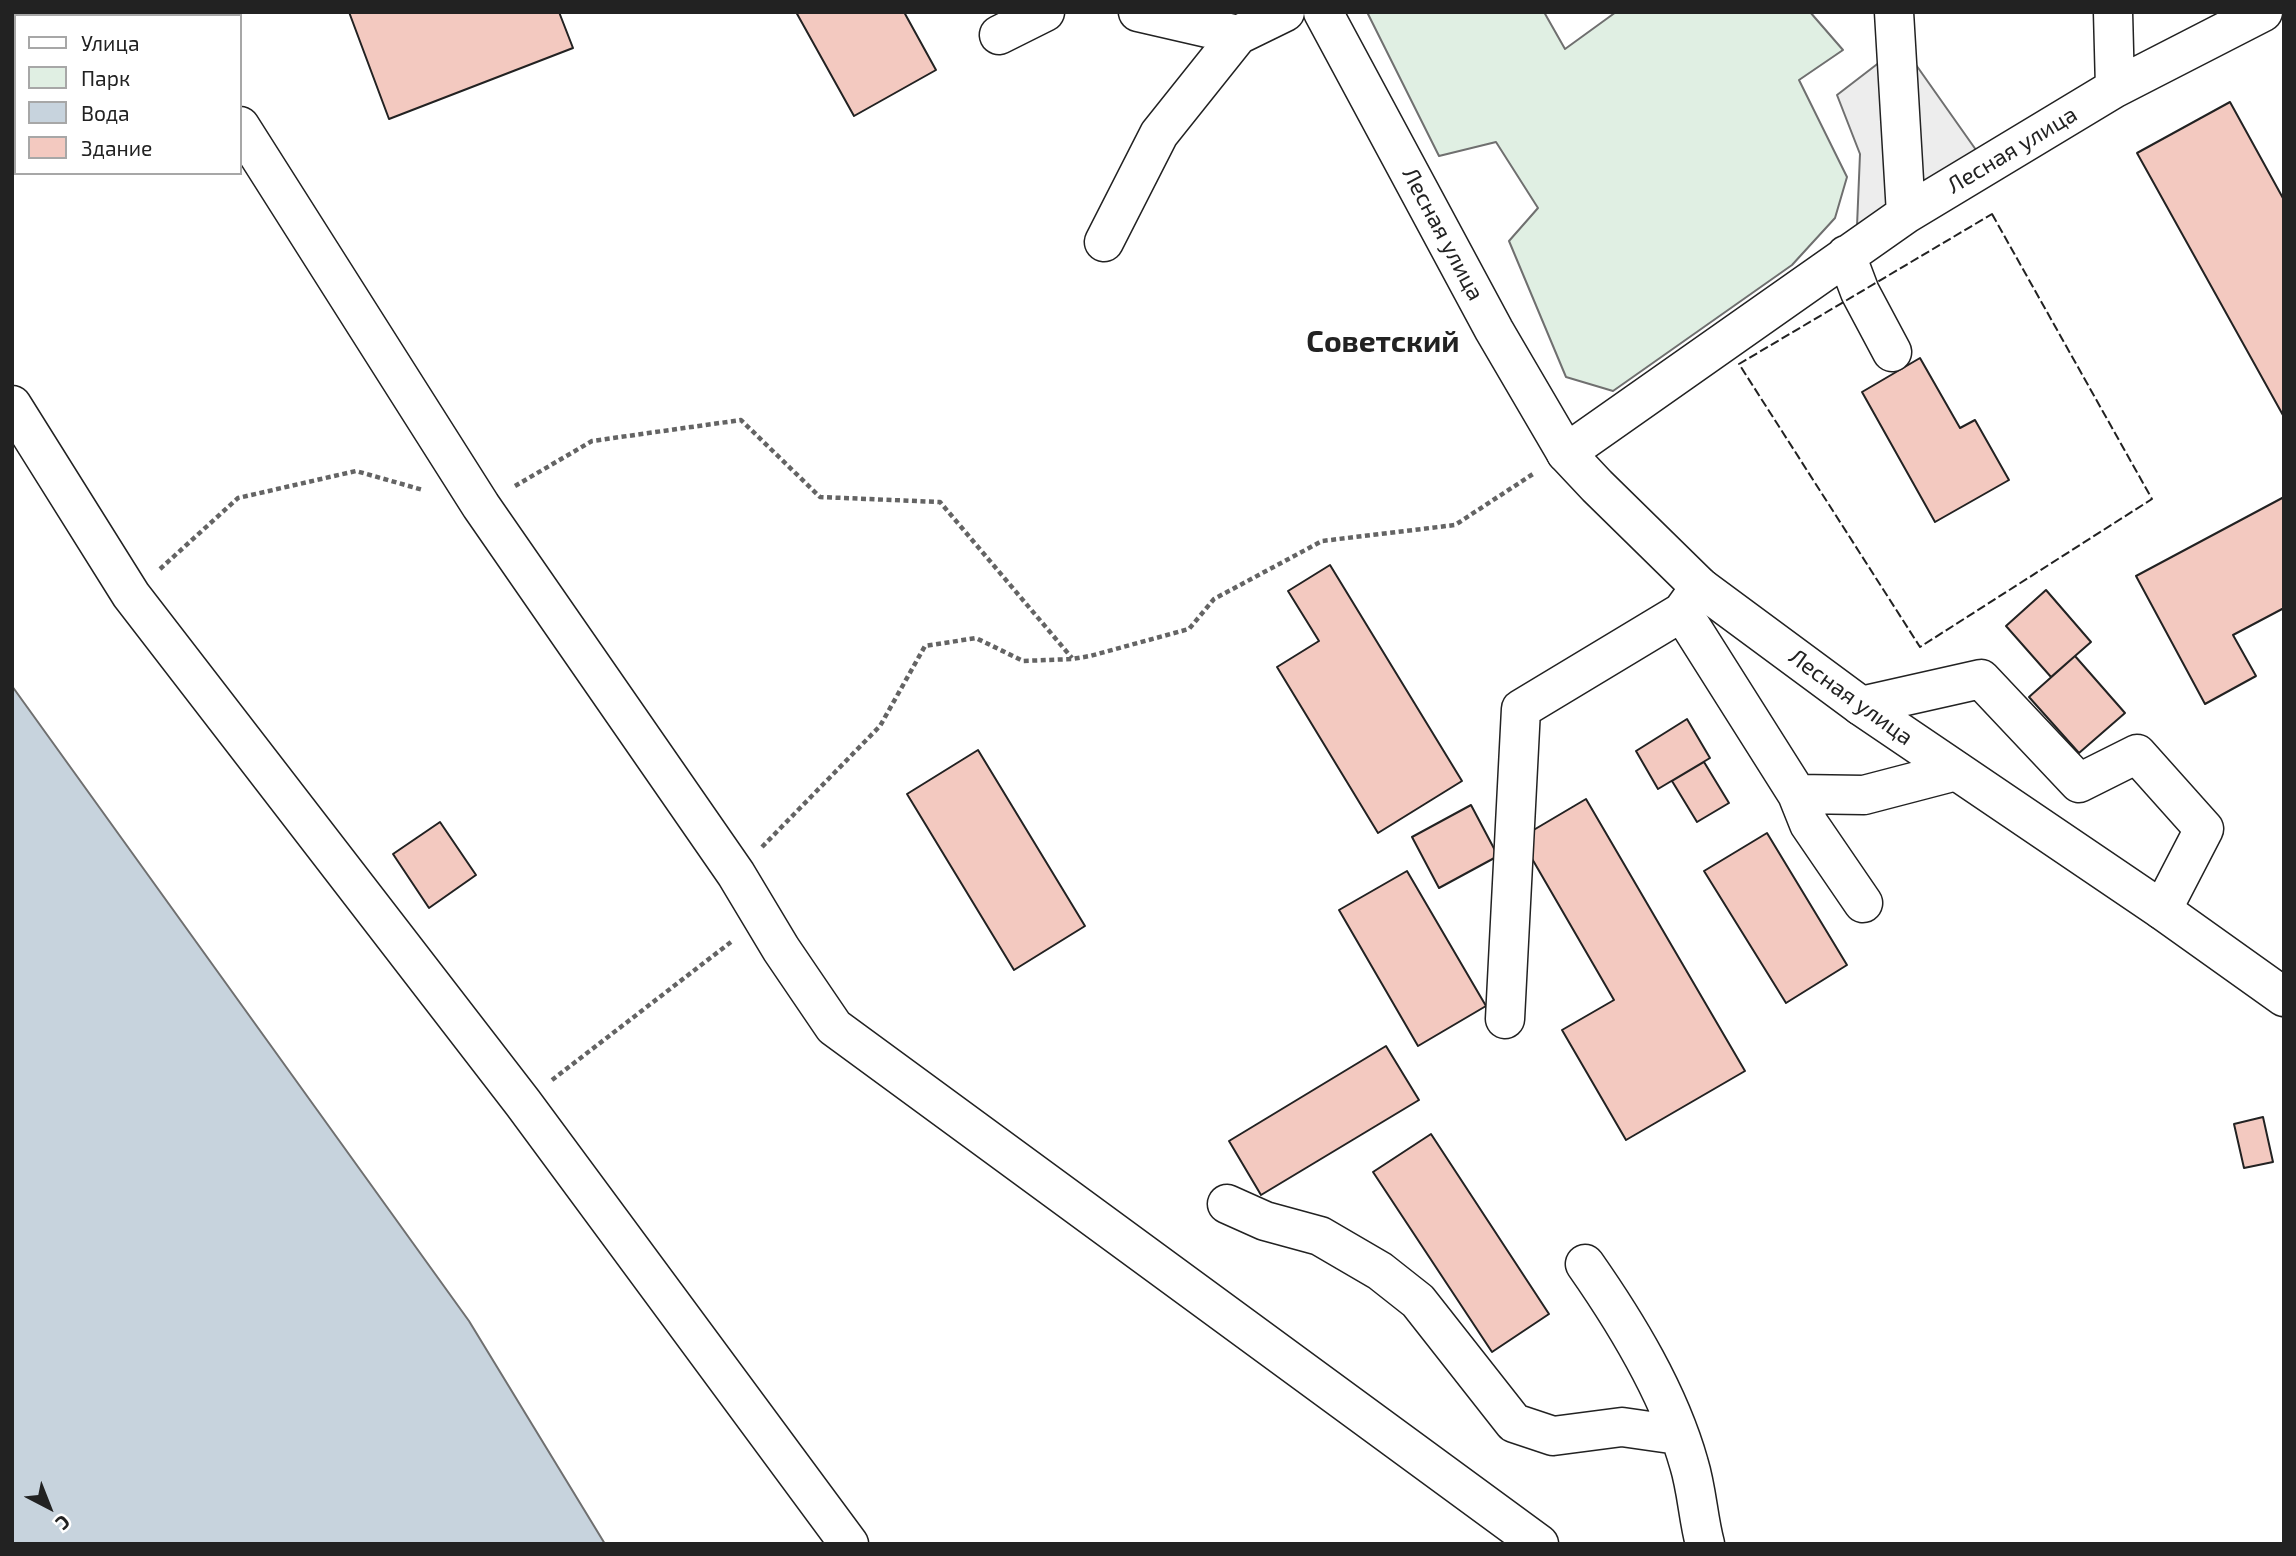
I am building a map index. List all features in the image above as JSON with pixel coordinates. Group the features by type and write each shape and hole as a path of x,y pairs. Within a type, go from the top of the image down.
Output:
{"main road":[{"path":"999,35 1045,12"},
{"path":"1138,12 1238,35"},
{"path":"1104,242 1159,134 1238,35 1285,12"},
{"name":"Лесная улица","path":"1323,12 1494,330 1566,453 1691,600 1861,706 2162,909 2284,997"},
{"path":"1894,12 1906,214"},
{"path":"2113,12 2115,88"},
{"name":"Лесная улица","path":"1566,453 1906,214 2115,88 2263,12"},
{"path":"242,129 481,506 736,874 781,949 834,1027 1539,1544"},
{"path":"1846,255 1860,292 1892,352"},
{"path":"12,405 131,595 523,1103 849,1544"},
{"path":"1505,1019 1521,709 1691,600 1797,794 1809,824 1863,904"},
{"path":"1861,706 1981,679 2079,783 2137,754 2204,829 2162,909"},
{"path":"1797,794 1864,795 1956,771"},
{"path":"1227,1204 1265,1221 1320,1236 1380,1271 1419,1301 1514,1423 1553,1436 1622,1427 1678,1435"},
{"path":"1585,1264 1624,1319 1666,1405 1690,1465 1705,1544"}],"path":[{"path":"131,595 238,498 356,471 481,506 592,441 741,420 820,497 940,502 1072,659"},
{"path":"736,874 880,726 925,646 976,638 1023,661 1072,659 1189,629 1214,599 1322,541 1455,525 1566,453"},
{"path":"523,1103 740,936"}],"green space":[{"path":"1367,12 1544,12 1565,49 1616,12 1810,12 1843,50 1799,80 1847,177 1835,218 1792,265 1613,391 1566,377 1509,241 1538,208 1496,142 1439,156"}],"shaded area":[{"path":"1902,45 1981,157 1857,226 1860,154 1837,95"}],"water":[{"path":"12,686 469,1321 605,1544 12,1544"}],"building":[{"path":"349,12 559,12 573,48 389,119"},
{"path":"796,12 904,12 936,70 854,116"},
{"path":"2230,102 2284,200 2284,417 2137,153"},
{"path":"1920,358 1960,428 1975,420 2009,480 1935,522 1862,392"},
{"path":"2284,497 2284,608 2233,635 2256,676 2205,704 2136,576"},
{"path":"1330,565 1462,781 1378,833 1277,667 1319,641 1288,591"},
{"path":"2046,590 2091,642 2051,677 2006,626"},
{"path":"2075,656 2125,713 2079,753 2029,697"},
{"path":"1687,719 1710,758 1658,789 1636,751"},
{"path":"978,750 1085,926 1014,970 907,794"},
{"path":"1704,762 1729,803 1697,822 1672,781"},
{"path":"1586,799 1745,1071 1626,1140 1562,1030 1614,1000 1520,838"},
{"path":"1471,805 1498,856 1439,888 1412,837"},
{"path":"440,822 476,875 429,908 393,854"},
{"path":"1767,833 1847,965 1786,1003 1704,871"},
{"path":"1407,871 1486,1006 1418,1046 1339,910"},
{"path":"1386,1046 1419,1100 1261,1195 1229,1141"},
{"path":"2263,1117 2273,1162 2244,1168 2234,1124"},
{"path":"1431,1134 1549,1314 1492,1352 1373,1172"}],"fence":[{"path":"1992,214 2152,499 1920,647 1739,364 1992,214"}],"district":[{"name":"Советский","path":"1383,342"}]}
